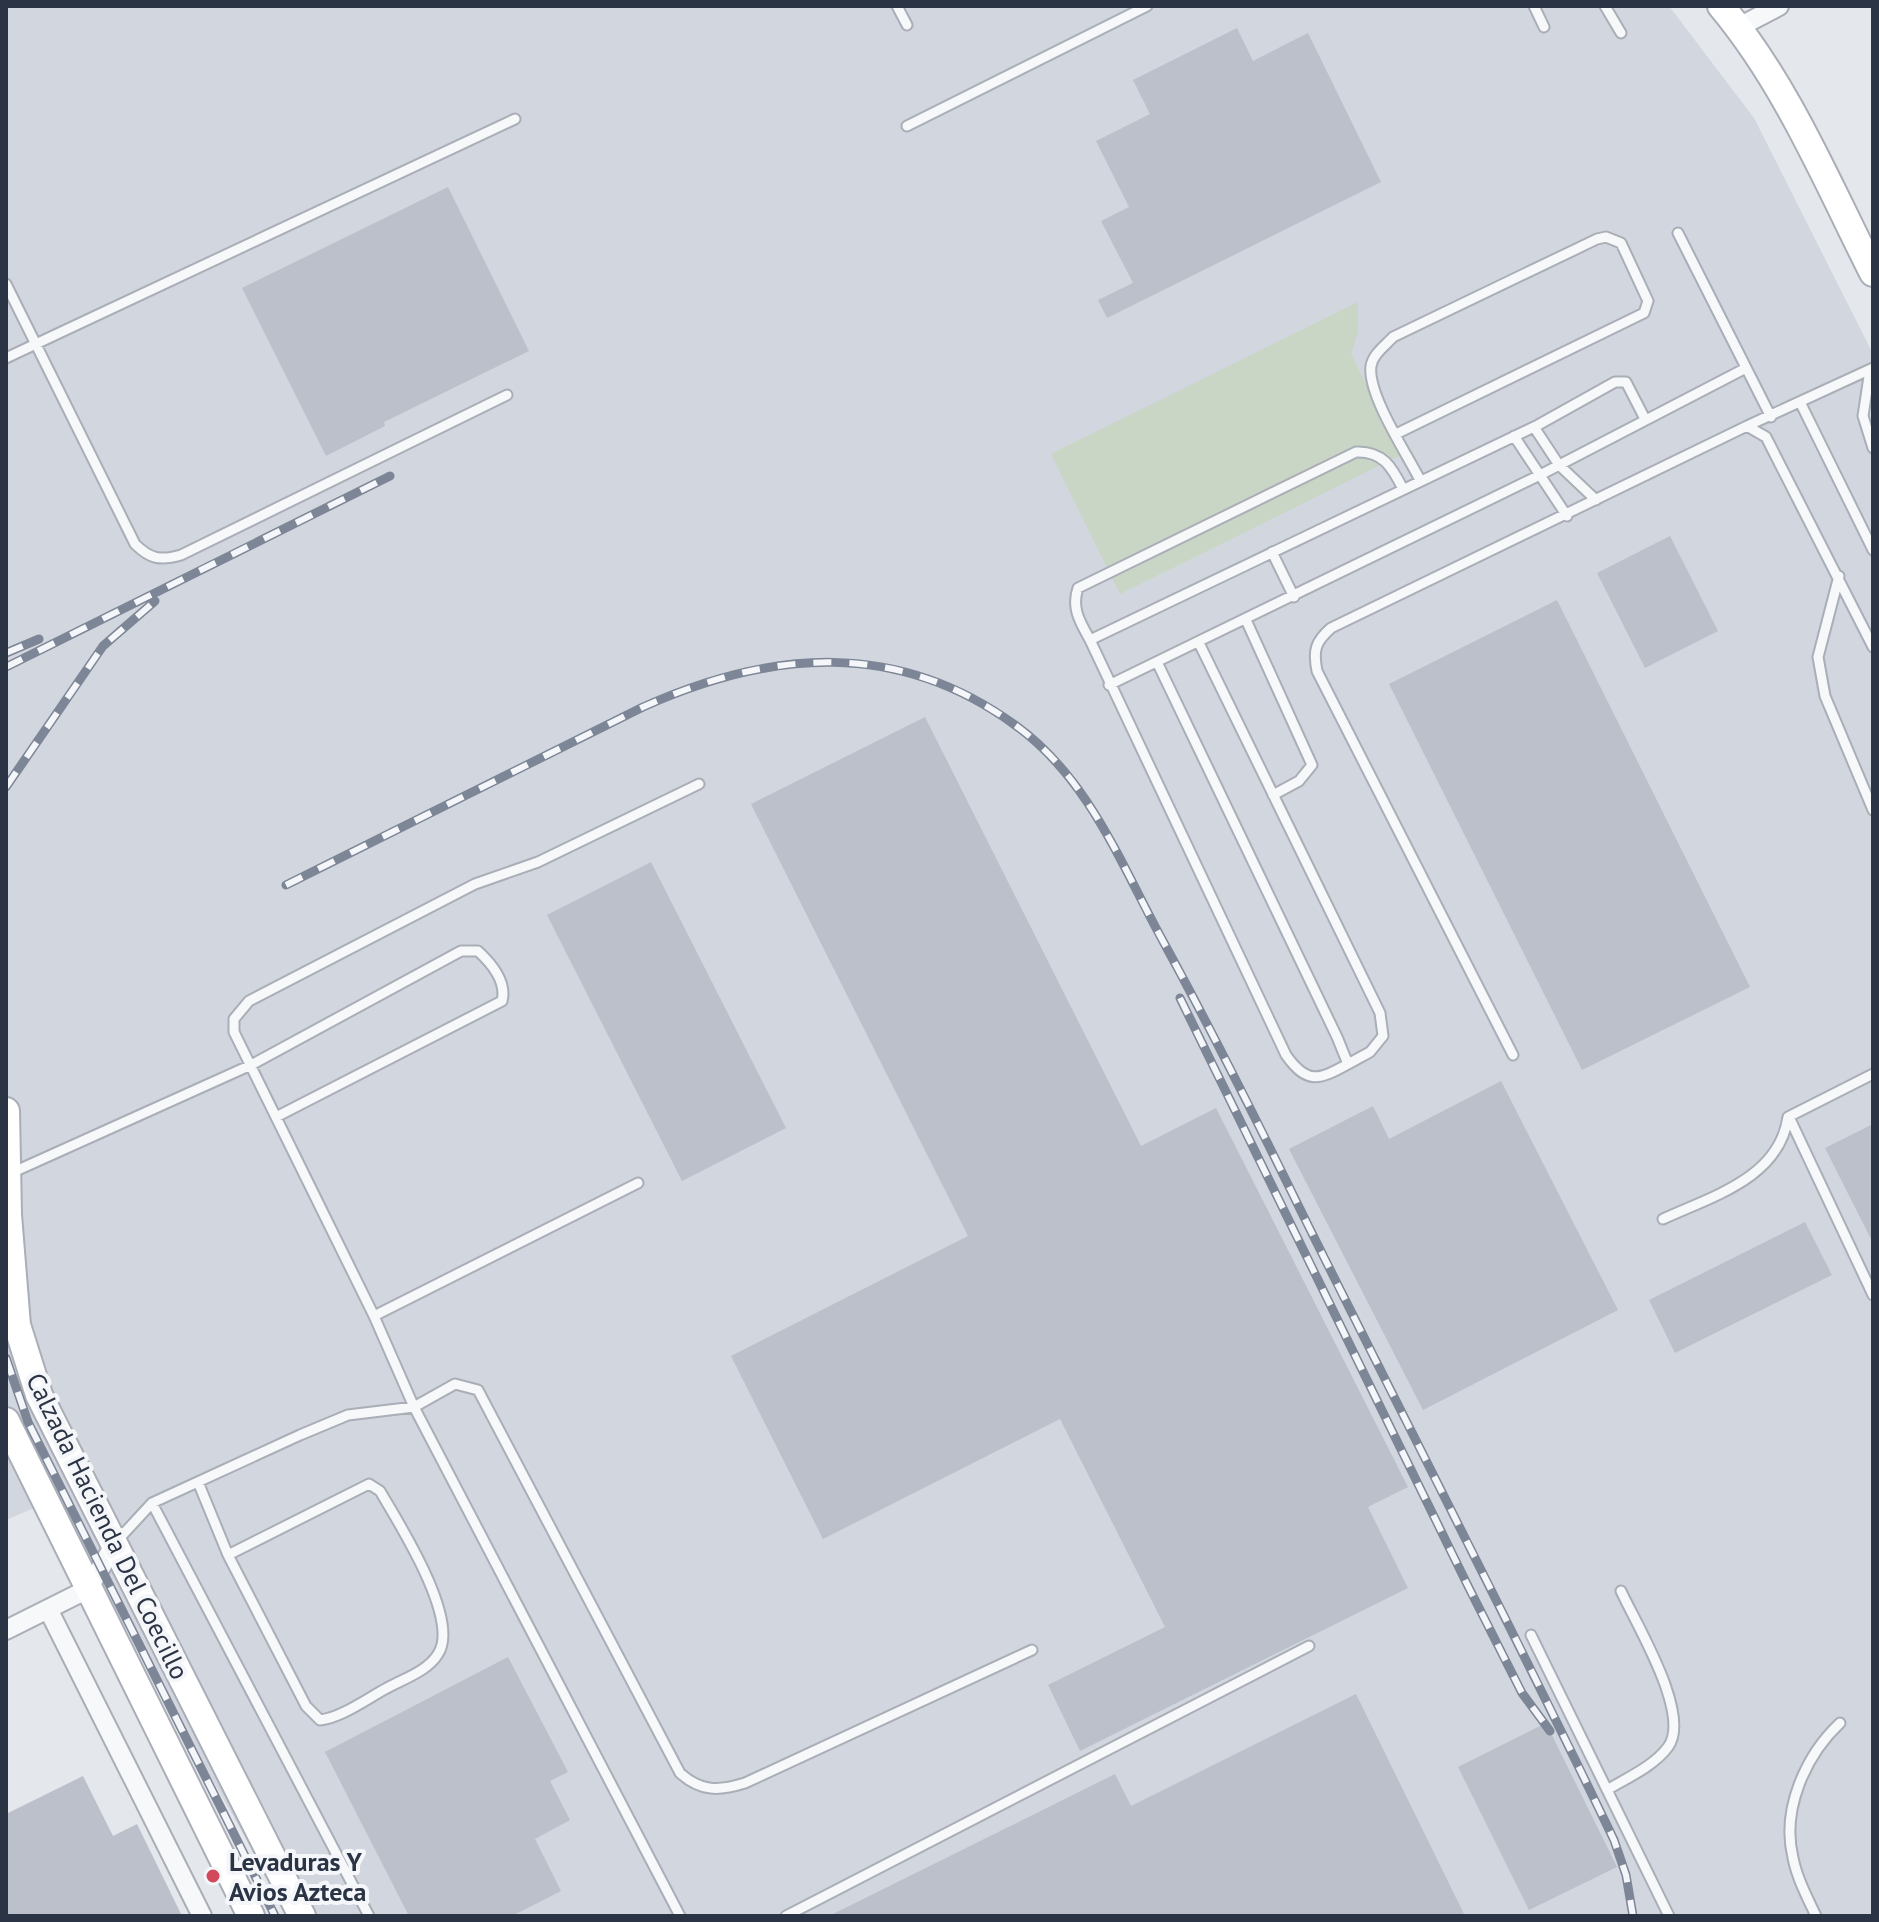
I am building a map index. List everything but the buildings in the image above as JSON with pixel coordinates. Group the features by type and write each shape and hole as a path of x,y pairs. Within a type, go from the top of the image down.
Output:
{"main road":[{"path":"1721,6 1739,27 1800,124 1873,273"},
{"name":"Calzada Hacienda Del Coecillo","path":"6,1111 17,1325 39,1395 116,1542 302,1916"},
{"name":"Calzada Hacienda Del Coecillo","path":"6,1421 251,1916"}],"street":[{"path":"1739,27 1779,6"},
{"path":"6,1630 88,1589 116,1542"},
{"path":"48,1609 202,1916"}],"lane":[{"path":"897,6 907,25"},
{"path":"907,126 1147,6"},
{"path":"1534,6 1544,27"},
{"path":"1605,6 1621,33"},
{"path":"6,358 515,119"},
{"path":"1678,233 1771,417"},
{"path":"1396,434 1638,318 1648,309 1648,301 1621,243 1606,237 1597,239 1393,337 1375,355 1371,365 1376,393 1396,434 1420,480"},
{"path":"6,284 135,544 147,556 158,559 181,555 507,395"},
{"path":"1109,685 1540,475 1746,368"},
{"path":"1513,1055 1317,671 1313,652 1331,628 1747,426 1872,369"},
{"path":"1872,369 1863,416 1873,448"},
{"path":"1090,640 1534,427 1620,380 1626,382 1645,419"},
{"path":"1801,404 1873,550"},
{"path":"1747,426 1766,437 1873,647"},
{"path":"1534,427 1559,465 1596,500"},
{"path":"1514,436 1567,516"},
{"path":"1199,643 1382,1020 1383,1036 1377,1045 1348,1064 1313,1078 1298,1072 1286,1055 1076,615 1074,599 1078,588 1356,452 1378,454 1394,469 1403,489"},
{"path":"1272,552 1294,597"},
{"path":"1839,576 1818,657 1825,696 1873,810"},
{"path":"1246,620 1312,765 1299,781 1273,795"},
{"path":"1157,662 1348,1064"},
{"path":"680,1916 414,1407 374,1316 234,1032 234,1019 249,1001 448,897 538,862 699,784"},
{"path":"7,1175 251,1065 461,951 478,951 501,980 504,995 496,1005 276,1117"},
{"path":"1663,1219 1729,1189 1763,1166 1779,1151 1788,1117 1873,1074"},
{"path":"1788,1117 1873,1295"},
{"path":"374,1316 638,1183"},
{"path":"116,1542 152,1503 348,1415 414,1407 455,1384 478,1390 680,1773 703,1788 722,1791 745,1783 1032,1650"},
{"path":"198,1482 228,1555 306,1706 320,1720 421,1669 439,1654 443,1627 439,1610 420,1564 374,1485 364,1485 228,1555"},
{"path":"152,1503 369,1916"},
{"path":"1607,1790 1655,1760 1669,1747 1675,1732 1675,1713 1666,1689 1621,1591"},
{"path":"1531,1635 1669,1916"},
{"path":"786,1916 1309,1646"},
{"path":"1816,1916 1792,1857 1793,1808 1809,1758 1840,1723"}],"shaded area":[{"path":"6,6 1669,6 1754,118 1873,354 1873,1916 290,1916 53,1500 6,1520"}],"green space":[{"path":"1358,302 1358,332 1351,354 1401,455 1120,594 1051,454"}],"railway":[{"path":"6,667 390,476"},
{"path":"6,787 103,646 155,601"},
{"path":"6,653 39,639"},
{"path":"286,885 643,707 738,674 785,665 832,662 879,666 925,678 970,697 1015,725 1064,771 1102,825 1217,1043 1614,1840 1626,1875 1633,1916"},
{"path":"1180,998 1522,1693 1550,1731"},
{"path":"6,1358 28,1422 275,1916"}],"place":[{"name":"Levaduras Y Avios Azteca","path":"213,1876"}]}
